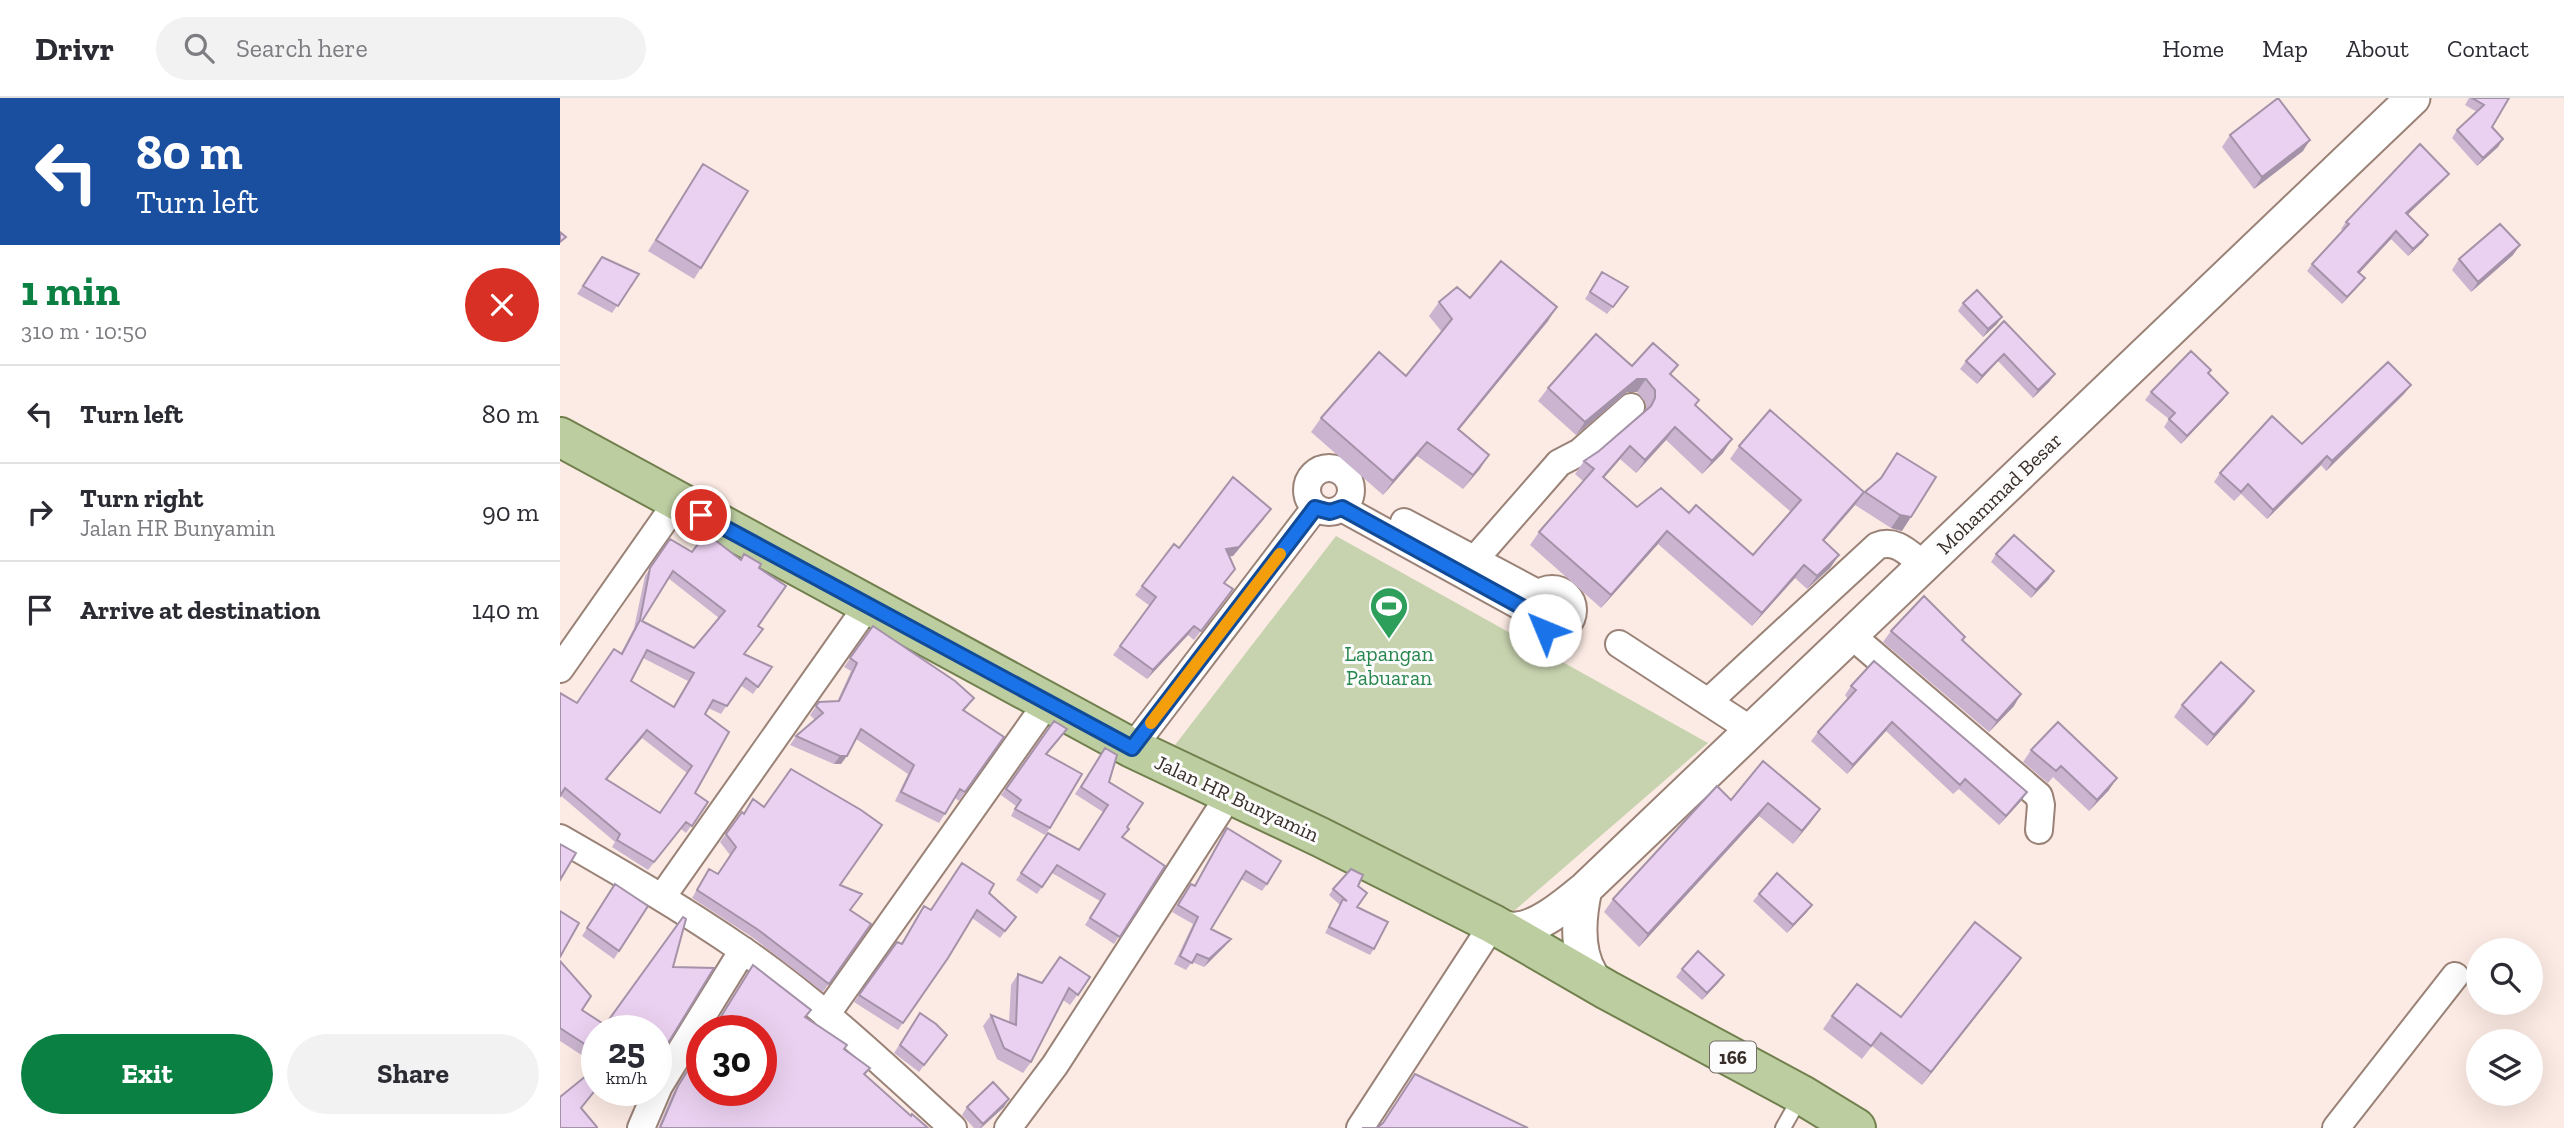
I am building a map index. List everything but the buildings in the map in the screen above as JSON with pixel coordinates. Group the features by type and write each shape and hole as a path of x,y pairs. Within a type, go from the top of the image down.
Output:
{"main road":[{"name":"Jalan HR Bunyamin","path":"560,437 1132,748 1493,924"},
{"name":"166","path":"1493,924 1607,990 1802,1095 1856,1128"}],"street":[{"name":"Mohammad Besar","path":"1585,889 2413,98"},
{"path":"1475,559 1559,463 1580,453 1631,407"},
{"path":"1337,468 1344,473 1350,480 1347,500 1330,512 1315,508 1306,491 1312,474 1320,469 1337,468"},
{"path":"1347,500 1475,559 1535,603 1347,500"},
{"path":"560,669 677,502"},
{"path":"1132,748 1315,508"},
{"path":"1708,702 1877,546 1886,542 1894,543 1924,565"},
{"path":"662,897 867,605"},
{"path":"1851,635 2039,796 2039,830"},
{"path":"1619,644 1751,730"},
{"path":"826,1015 1047,703"},
{"path":"1008,1128 1055,1065 1230,794"},
{"path":"560,838 662,897 743,950 826,1015 953,1128"},
{"path":"1585,889 1580,911 1581,941 1591,977 1607,990"},
{"name":"Jalan HR Bunyamin","path":"1493,924 1516,929 1533,924 1567,904 1585,889"},
{"path":"1360,1128 1493,924"},
{"path":"641,1128 659,1086 743,950"},
{"path":"2336,1128 2455,976"}],"lane":[{"path":"1783,1128 1802,1095"}],"green space":[{"name":"Lapangan Pabuaran","path":"1336,536 1708,743 1514,911 1175,745"}],"slow traffic":[{"path":"1151,723 1280,554"}],"place":[{"name":"Lapangan Pabuaran","path":"1389,640"}],"route":[{"path":"701,515 1132,748 1315,508 1330,512 1342,508 1531,612 1533,620 1545,630"}]}
